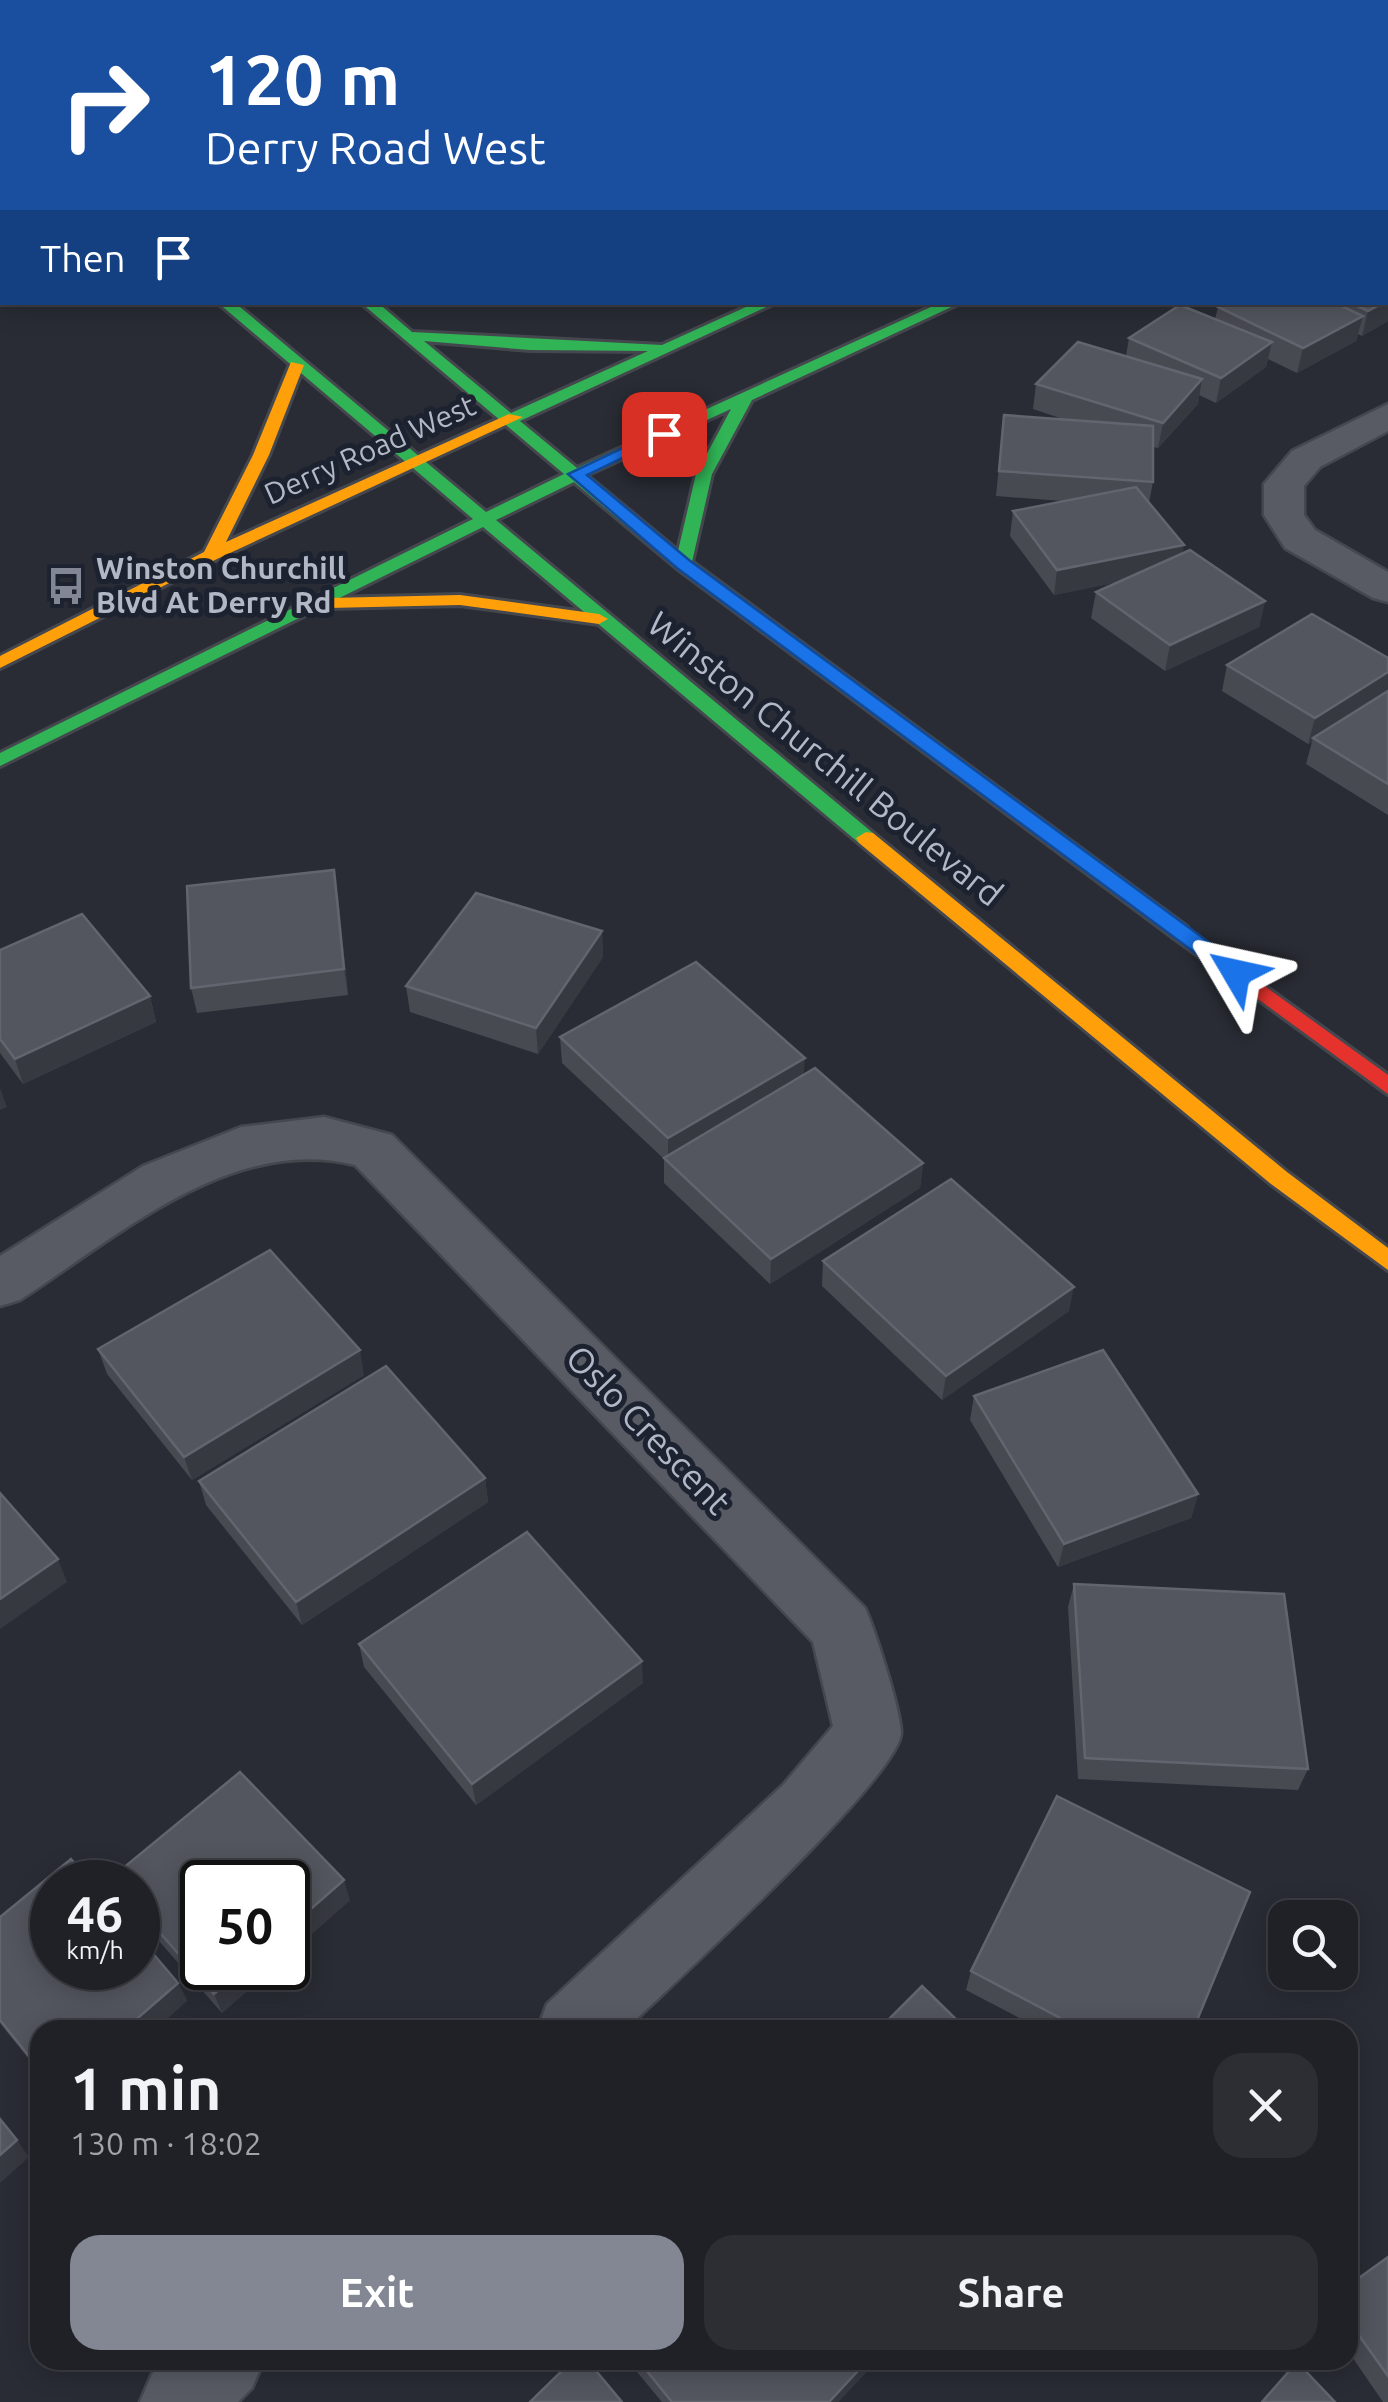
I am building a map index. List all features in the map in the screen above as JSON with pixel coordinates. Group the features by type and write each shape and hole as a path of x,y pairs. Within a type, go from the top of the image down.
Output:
{"main road":[{"name":"Winston Churchill Boulevard","path":"227,305 599,619 1279,1178 1388,1262"},
{"name":"Winston Churchill Boulevard","path":"372,305 683,564 1388,1086"},
{"name":"Derry Road West","path":"0,663 211,556 763,305"},
{"path":"0,760 309,603 576,474 948,305"},
{"path":"412,336 530,345 669,348"},
{"path":"211,556 262,455 296,365"},
{"path":"683,564 704,474 746,394"},
{"path":"309,603 460,600 599,619"}],"street":[{"path":"1380,586 1300,539 1284,514 1284,484 1306,459 1388,416"},
{"name":"Oslo Crescent","path":"0,1284 162,1181 241,1146 324,1137 372,1149 842,1628 868,1734 807,1808 584,2020"},
{"path":"180,2402 214,2370"}],"building":[{"path":"1180,305 1272,342 1221,378 1129,338"},
{"path":"1339,305 1363,316 1303,348 1218,307"},
{"path":"1355,305 1379,305 1368,311"},
{"path":"1078,342 1202,379 1163,423 1036,384"},
{"path":"1004,415 1153,426 1153,482 999,471"},
{"path":"1136,487 1184,545 1057,570 1013,511"},
{"path":"1190,550 1265,601 1170,645 1096,592"},
{"path":"1312,614 1388,658 1388,672 1315,718 1227,665"},
{"path":"1388,691 1388,784 1313,738"},
{"path":"334,870 344,969 191,988 187,886"},
{"path":"476,893 602,931 536,1028 406,986"},
{"path":"82,914 150,996 15,1059 0,1039 0,950"},
{"path":"696,962 805,1058 668,1138 560,1037"},
{"path":"815,1068 923,1163 771,1259 664,1158"},
{"path":"951,1179 1074,1287 946,1376 823,1261"},
{"path":"270,1250 360,1350 184,1457 98,1349"},
{"path":"1103,1350 1198,1494 1064,1544 974,1396"},
{"path":"386,1366 485,1478 296,1602 199,1481"},
{"path":"0,1493 58,1559 0,1599"},
{"path":"527,1532 642,1661 472,1784 359,1644"},
{"path":"1074,1584 1284,1594 1308,1769 1085,1758"},
{"path":"240,1772 344,1880 310,1910 310,1860 180,1860 180,1956 160,1933 160,1860 133,1860"},
{"path":"1057,1796 1250,1892 1197,2020 1064,2020 971,1971"},
{"path":"30,1892 30,1990 160,1990 160,1962 178,1983 135,2020 30,2020 30,2058 0,2020 0,1917"},
{"path":"922,1986 957,2020 888,2020"},
{"path":"0,2119 17,2140 0,2155"},
{"path":"1388,2257 1388,2376 1358,2334 1358,2279"},
{"path":"563,2370 595,2370 622,2402 530,2402"},
{"path":"646,2370 859,2370 829,2402 672,2402"},
{"path":"1290,2370 1305,2370 1335,2402 1262,2402"}],"traffic: fast":[{"path":"228,305 866,838"},
{"path":"371,305 683,564 1180,932"},
{"path":"515,417 763,305"},
{"path":"0,760 576,474 948,305"},
{"path":"412,336 530,345 656,347"},
{"path":"683,564 704,474 747,395"}],"traffic: slow":[{"path":"211,555 261,455 296,365"},
{"path":"0,663 211,555 515,417"},
{"path":"328,603 460,600 599,619"},
{"path":"866,838 1279,1178 1388,1261"}],"traffic: jam":[{"path":"1180,932 1388,1086"}],"place":[{"name":"Winston Churchill Blvd At Derry Rd","path":"66,586"}],"route":[{"path":"664,434 576,474 683,564 1236,973"}]}
